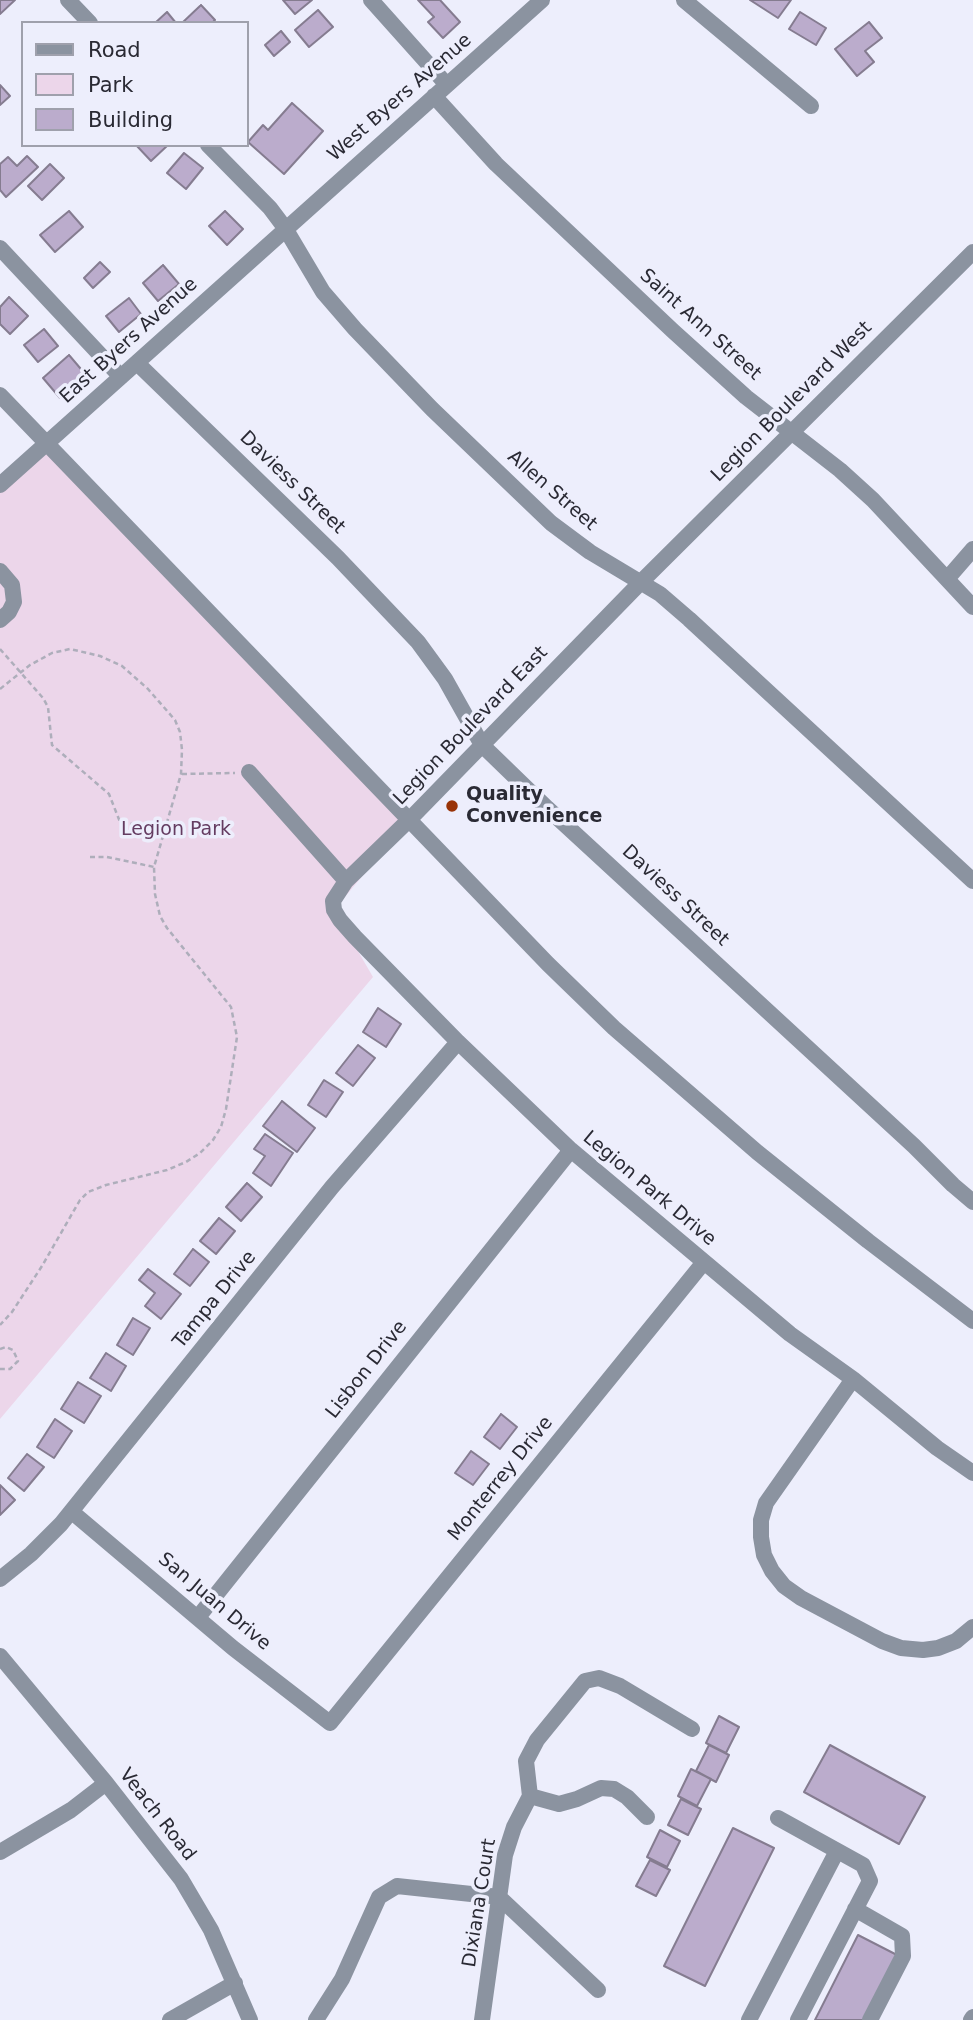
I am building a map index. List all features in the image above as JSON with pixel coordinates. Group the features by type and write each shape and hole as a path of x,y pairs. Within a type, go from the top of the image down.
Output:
{"street":[{"path":"68,0 88,21"},
{"path":"371,0 447,85"},
{"name":"West Byers Avenue","path":"285,228 542,0"},
{"path":"684,0 811,106"},
{"name":"Saint Ann Street","path":"434,96 496,164 663,321 746,397 793,431 873,500 973,607"},
{"name":"Allen Street","path":"210,147 270,208 323,292 432,409 551,523 590,552 660,594 973,881"},
{"name":"East Byers Avenue","path":"0,485 285,228"},
{"path":"0,248 121,377"},
{"name":"Legion Boulevard West","path":"641,582 973,252"},
{"name":"Daviess Street","path":"138,363 338,558 418,642 445,679 482,745 973,1202"},
{"path":"0,395 548,964 624,1037 757,1152 973,1321"},
{"path":"947,579 973,549"},
{"path":"0,571 12,585 14,602 0,620"},
{"name":"Legion Boulevard East","path":"333,901 346,881 641,582"},
{"path":"248,772 346,881"},
{"name":"Legion Park Drive","path":"333,901 340,920 355,937 458,1042 570,1150 790,1334 853,1379 937,1448 973,1473"},
{"name":"Tampa Drive","path":"0,1579 31,1554 72,1512 332,1186 458,1042"},
{"name":"Lisbon Drive","path":"199,1616 570,1150"},
{"name":"Monterrey Drive","path":"330,1723 704,1262"},
{"path":"853,1379 766,1503 761,1520 764,1555 784,1586 882,1642 901,1648 938,1648 956,1641 973,1627"},
{"name":"San Juan Drive","path":"72,1512 199,1616 233,1648 330,1723"},
{"name":"Veach Road","path":"0,1656 106,1783 181,1879 211,1930 250,2020"},
{"path":"647,1817 627,1797 614,1789 601,1788 559,1804 530,1796 526,1761 537,1740 586,1681 599,1678 620,1686 692,1729"},
{"path":"0,1852 71,1810 106,1783"},
{"name":"Dixiana Court","path":"482,2020 505,1855 514,1827 530,1796"},
{"path":"778,1818 863,1866 870,1881 797,2020"},
{"path":"749,2020 837,1851"},
{"path":"316,2020 342,1979 379,1897 397,1886 499,1897 598,1990"},
{"path":"855,1909 902,1936 902,1956 870,2020"},
{"path":"170,2020 235,1983"}],"path":[{"path":"0,649 44,698 48,707 52,745 110,794 120,822 164,829"},
{"path":"0,690 30,665 52,653 70,649 100,656 122,666 148,689 175,720 180,732 181,774 154,867 155,894 160,916 167,929 231,1007 237,1037 236,1055 220,1127 212,1140 200,1153 167,1170 88,1192 80,1200 12,1312 0,1325"},
{"path":"181,774 248,772"},
{"path":"90,857 107,857 154,867"},
{"path":"0,1348 13,1350 18,1360 10,1369 0,1368"}],"green space":[{"name":"Legion Park","path":"47,443 410,819 334,910 373,977 0,1419 0,489"}],"building":[{"path":"0,0 15,0 0,14"},
{"path":"283,0 312,0 295,14"},
{"path":"418,0 440,0 460,22 443,38 428,22 434,17"},
{"path":"750,0 791,0 778,18"},
{"path":"201,5 215,20 214,21 184,21"},
{"path":"318,10 333,27 309,47 295,30"},
{"path":"167,12 174,21 157,21"},
{"path":"800,12 826,28 816,45 789,29"},
{"path":"869,22 882,38 865,51 874,62 857,76 835,49"},
{"path":"281,31 290,42 274,56 265,45"},
{"path":"0,85 10,96 0,105"},
{"path":"292,103 323,131 284,174 248,142 263,125 268,130"},
{"path":"138,147 166,147 151,161"},
{"path":"184,153 203,168 186,189 167,173"},
{"path":"27,156 38,167 6,197 0,190 0,164 8,157 17,166"},
{"path":"50,164 64,178 42,200 28,186"},
{"path":"69,211 83,227 55,252 40,235"},
{"path":"225,211 243,229 227,245 209,226"},
{"path":"100,262 110,272 93,288 84,278"},
{"path":"163,265 179,284 158,301 143,283"},
{"path":"9,297 28,316 10,334 0,324 0,307"},
{"path":"129,298 141,314 119,332 106,316"},
{"path":"44,329 58,346 38,362 24,345"},
{"path":"69,355 86,375 60,398 43,378"},
{"path":"378,1008 401,1024 386,1047 363,1032"},
{"path":"358,1045 375,1058 353,1086 336,1073"},
{"path":"324,1080 343,1092 326,1117 308,1105"},
{"path":"282,1101 315,1128 297,1152 263,1126"},
{"path":"265,1134 293,1153 271,1186 253,1173 265,1156 254,1149"},
{"path":"247,1183 262,1197 241,1221 226,1207"},
{"path":"219,1218 235,1231 216,1254 200,1241"},
{"path":"193,1249 209,1262 190,1286 174,1274"},
{"path":"148,1269 181,1294 161,1319 145,1306 155,1293 139,1280"},
{"path":"133,1318 150,1328 133,1355 117,1345"},
{"path":"106,1353 126,1366 111,1391 90,1378"},
{"path":"78,1382 101,1396 84,1423 61,1409"},
{"path":"501,1414 517,1427 500,1449 484,1437"},
{"path":"55,1419 72,1431 54,1458 37,1447"},
{"path":"471,1451 489,1464 473,1485 455,1473"},
{"path":"27,1454 44,1467 24,1491 8,1478"},
{"path":"0,1485 15,1500 0,1515"},
{"path":"719,1716 739,1727 726,1753 706,1743"},
{"path":"709,1745 729,1755 716,1782 696,1771"},
{"path":"830,1745 925,1797 899,1844 804,1792"},
{"path":"691,1769 711,1779 697,1806 678,1796"},
{"path":"681,1799 701,1809 688,1835 668,1825"},
{"path":"733,1828 774,1848 705,1986 664,1966"},
{"path":"660,1830 680,1841 667,1867 647,1857"},
{"path":"650,1860 670,1870 656,1896 636,1886"},
{"path":"858,1935 897,1955 864,2020 815,2020"}],"place":[{"name":"Quality Convenience","path":"452,806"}]}
